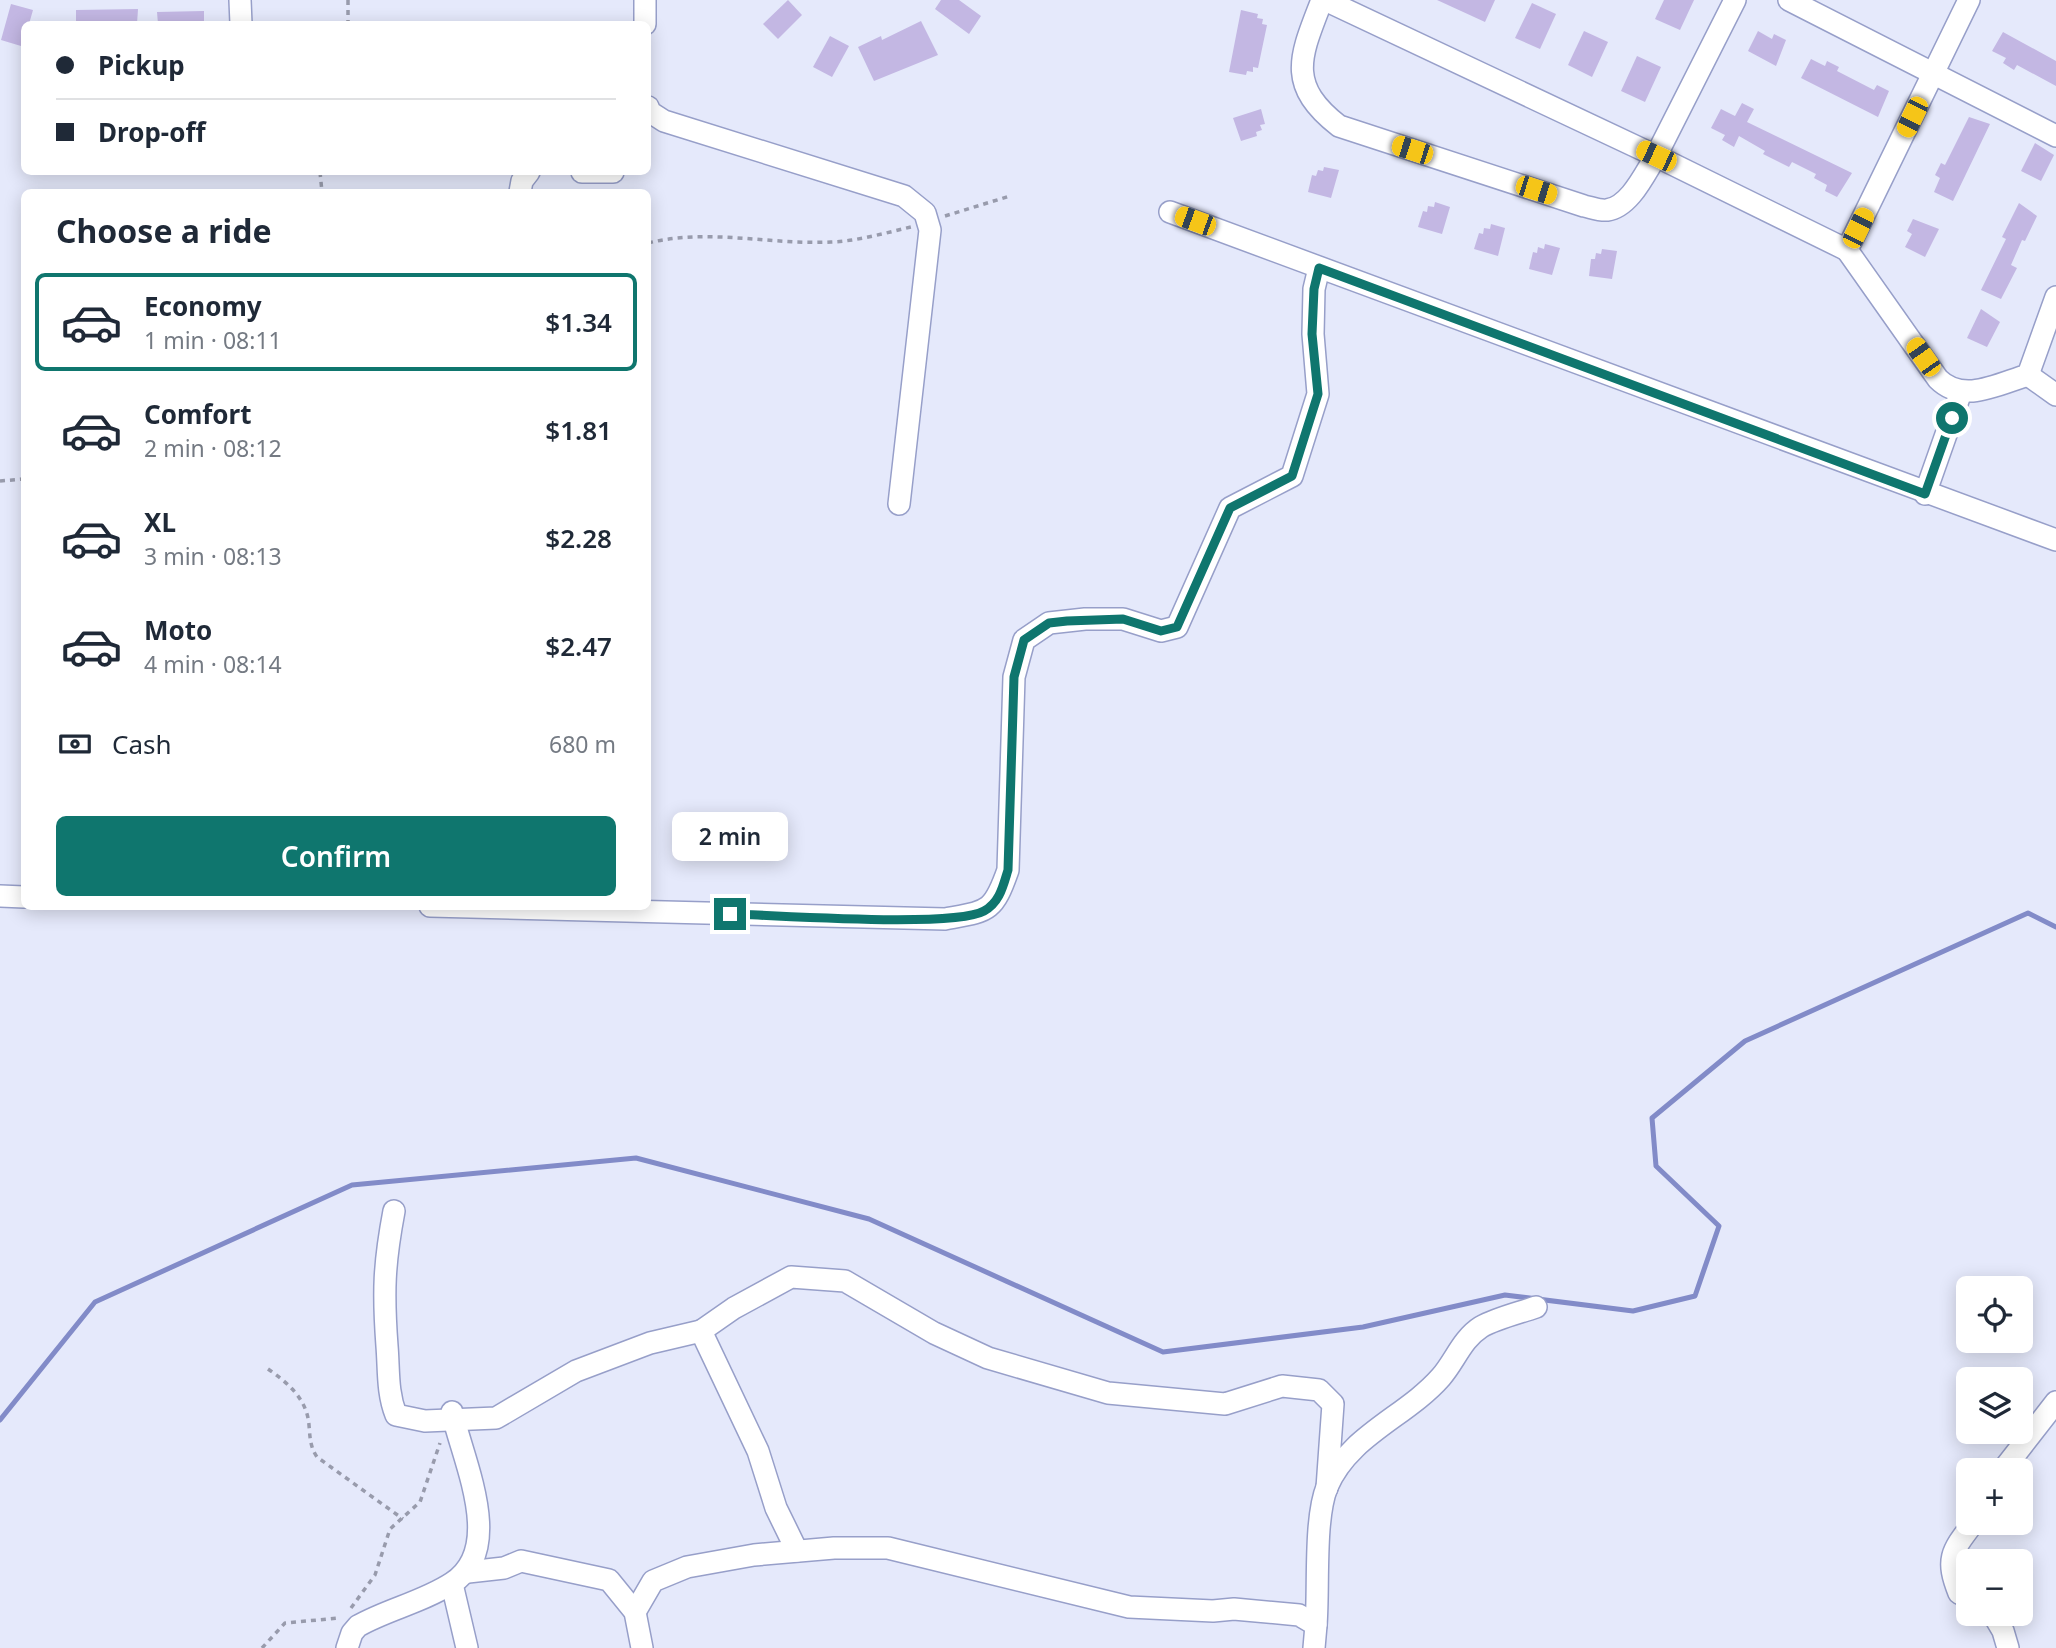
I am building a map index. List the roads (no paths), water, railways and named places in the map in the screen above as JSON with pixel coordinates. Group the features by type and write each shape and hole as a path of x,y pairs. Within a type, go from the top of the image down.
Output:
{"street":[{"path":"240,0 241,21"},
{"path":"645,0 645,21"},
{"path":"1735,0 1656,156 1638,186 1621,203 1607,210 1584,206 1339,126 1321,112 1301,78 1301,58 1323,0 1656,156 1847,250 1938,379 1948,389 1961,393 2028,375"},
{"path":"1789,0 2056,136"},
{"path":"1847,250 1969,0"},
{"path":"651,113 664,121 916,202 930,230 899,504"},
{"path":"1170,212 1925,494 2056,540"},
{"path":"588,910 945,919 982,912 998,900 1008,870 1014,677 1024,640 1049,623 1123,619 1161,631 1177,627 1230,508 1292,476 1318,394 1312,334 1314,289 1319,268"},
{"path":"2028,375 2056,297"},
{"path":"2028,375 2056,396"},
{"path":"1925,494 1961,393"},
{"path":"0,896 21,897"},
{"path":"394,1211 384,1268 383,1307 389,1397 396,1415 425,1422 453,1417 496,1418 576,1371 650,1343 701,1331 791,1277 845,1281 934,1334 988,1358 1108,1394 1225,1404 1282,1386 1319,1390 1333,1404 1327,1488 1318,1535 1320,1581 1314,1648"},
{"path":"1327,1488 1351,1451 1440,1378 1463,1344 1481,1327 1536,1307"},
{"path":"701,1331 758,1451 776,1508 797,1551"},
{"path":"2012,1458 2056,1402"},
{"path":"453,1417 473,1488 478,1521 479,1544 460,1578 467,1648"},
{"path":"1956,1586 1949,1569 1954,1548 1964,1535"},
{"path":"613,1585 653,1581 687,1567 754,1555 797,1551 900,1549 982,1574 1093,1596 1129,1607 1213,1611 1234,1609 1300,1615 1316,1625"},
{"path":"347,1648 352,1633 358,1626 460,1578 504,1568 521,1561 609,1580 635,1612 642,1648"},
{"path":"635,1612 653,1581"},
{"path":"2000,1626 2008,1648"}],"waterway":[{"path":"0,1420 95,1302 352,1185 636,1158 869,1219 1163,1352 1363,1327 1505,1295 1633,1311 1695,1296 1719,1226 1656,1166 1652,1118 1745,1041 2028,913 2056,927"}]}
